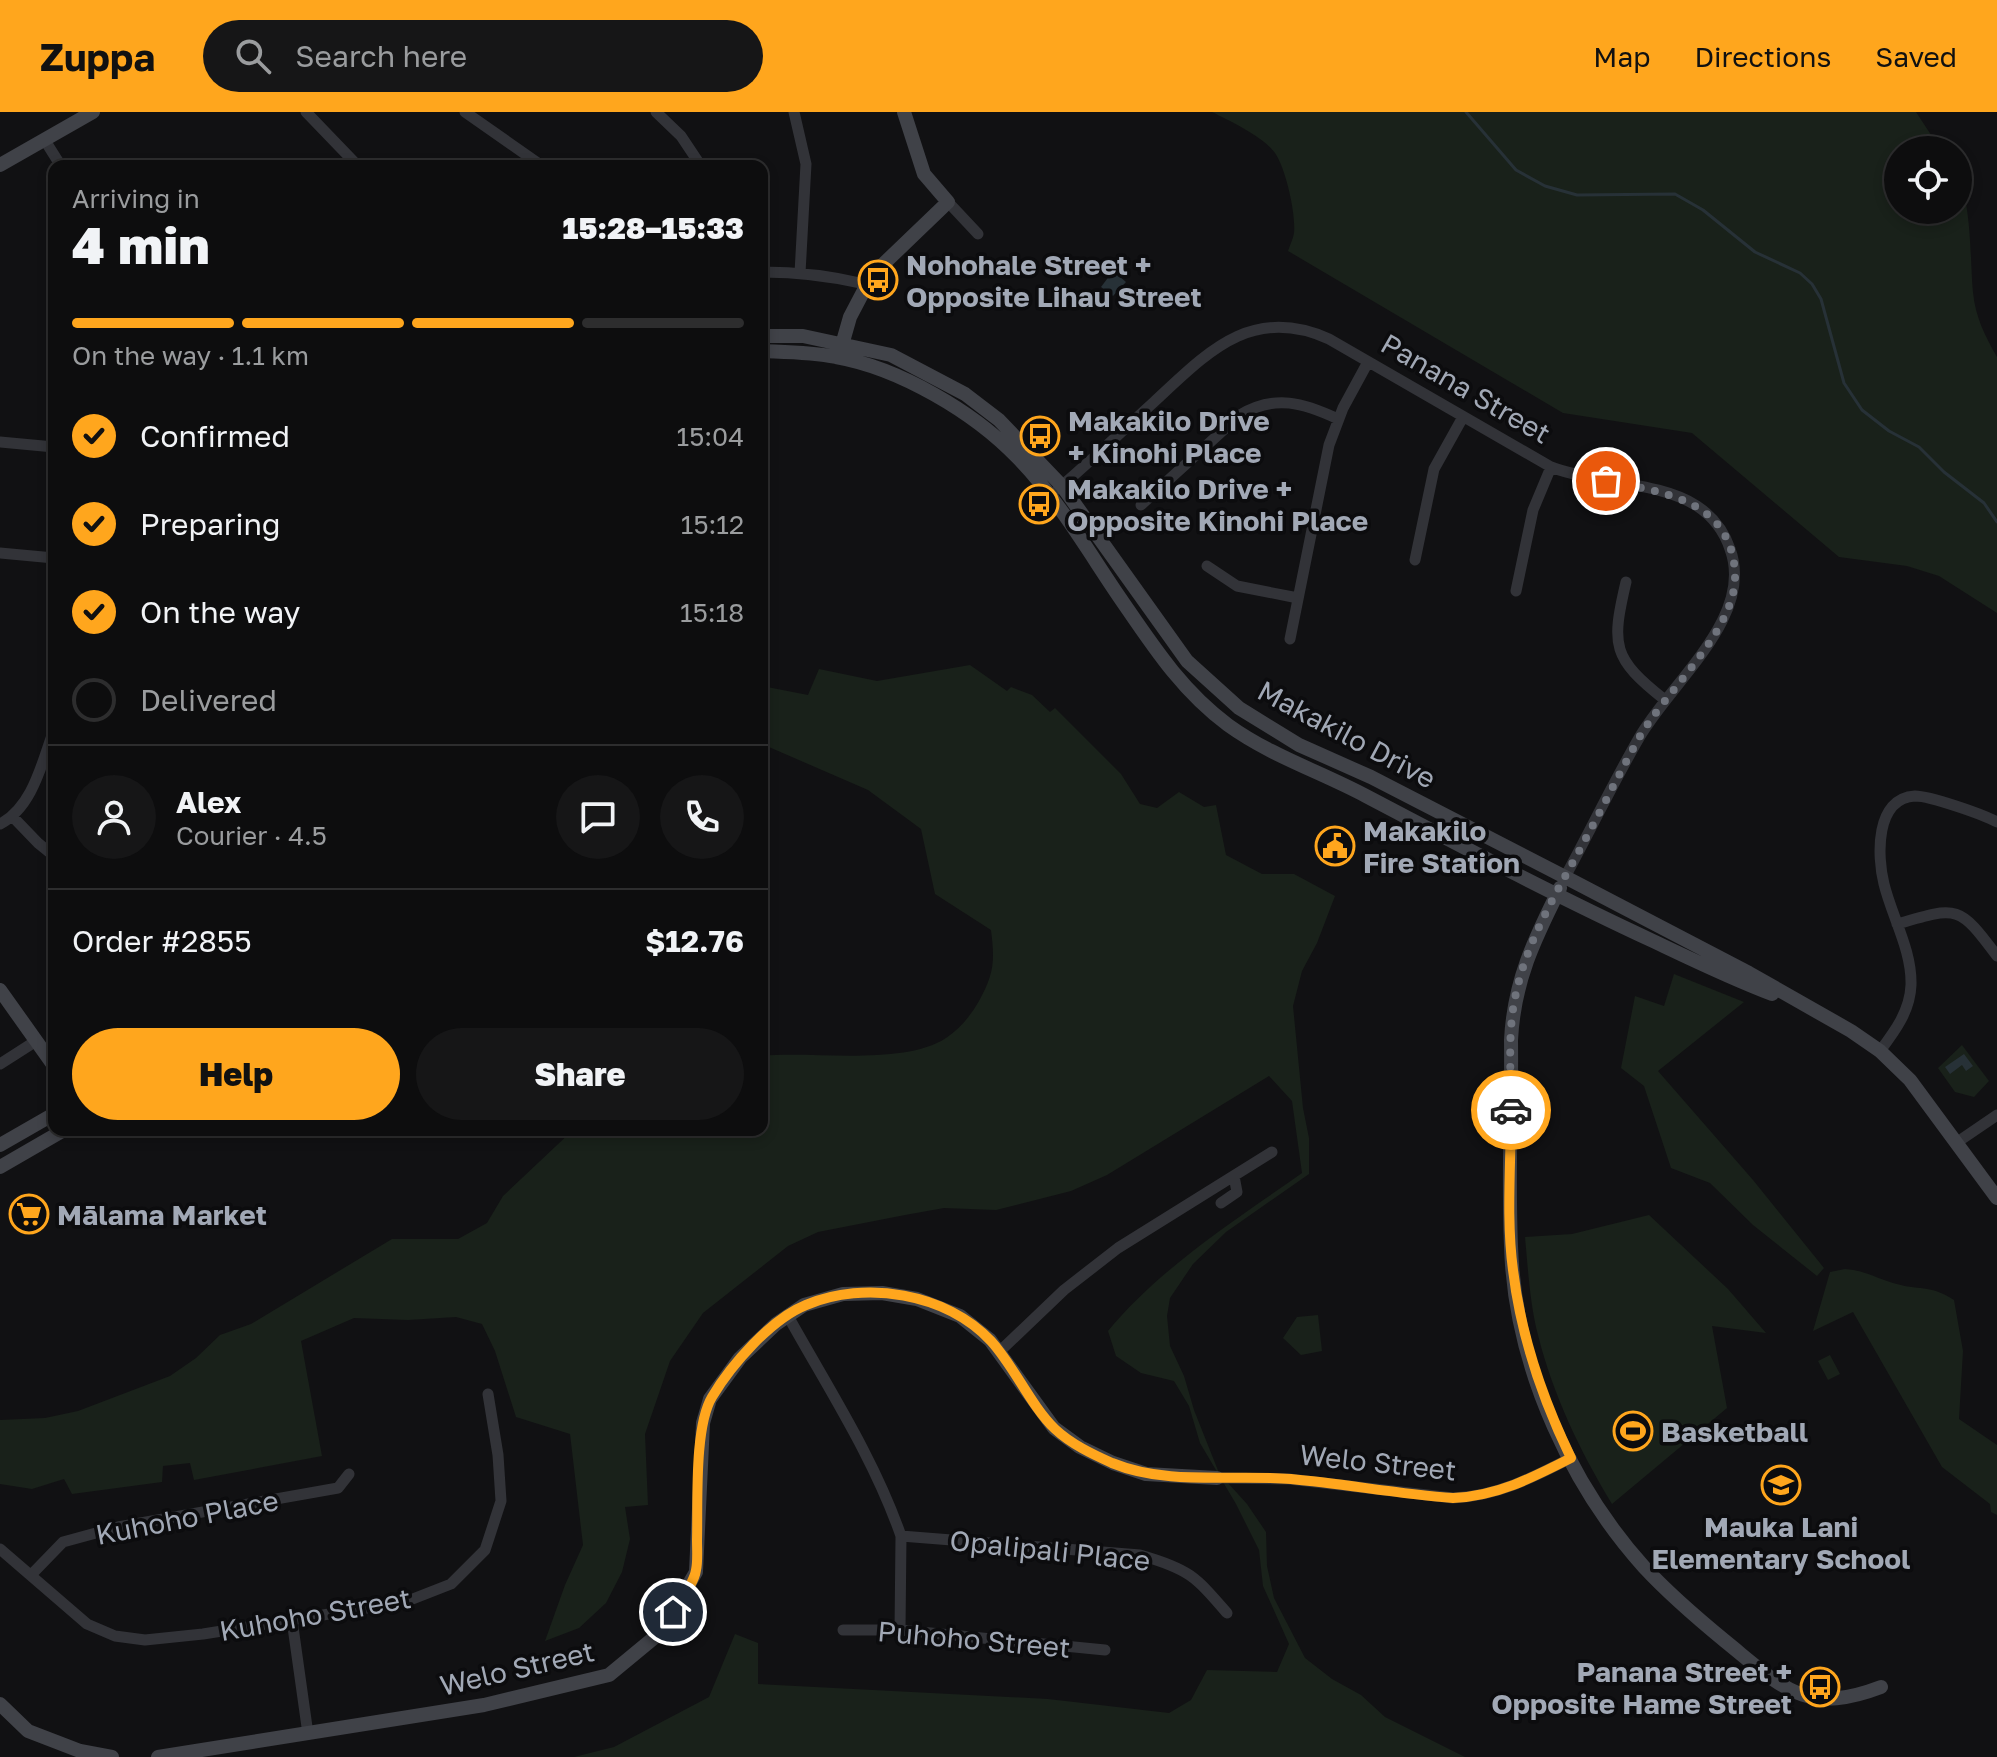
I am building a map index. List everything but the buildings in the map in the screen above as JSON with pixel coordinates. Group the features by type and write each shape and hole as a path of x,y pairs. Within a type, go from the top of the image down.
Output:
{"street":[{"path":"0,165 93,112"},
{"path":"306,112 352,160"},
{"path":"465,112 533,160"},
{"path":"656,112 681,136 697,160"},
{"path":"794,112 804,143 806,164 800,273"},
{"path":"904,112 924,174 978,234"},
{"path":"44,139 57,160"},
{"path":"841,350 850,317 865,284 948,202"},
{"path":"768,272 841,278 865,284"},
{"name":"Panana Street","path":"1056,491 1204,356 1226,341 1251,331 1291,328 1329,339 1551,467 1668,493 1688,500 1712,519 1729,545 1735,575 1731,605 1718,631 1640,737 1565,877 1524,963 1512,1013 1512,1269 1530,1360 1550,1415 1607,1520 1644,1567 1686,1609 1780,1685 1811,1699 1834,1700 1881,1687"},
{"name":"Makakilo Drive","path":"768,336 803,336 841,350"},
{"name":"Makakilo Drive","path":"768,351 841,350 891,355 965,394 999,420 1187,661 1212,685 1268,728 1565,877 1821,1013 1880,1051 1910,1080 1997,1198"},
{"path":"1290,639 1324,465 1338,419 1368,362"},
{"path":"1141,505 1240,415 1255,407 1271,402 1296,402 1338,419"},
{"path":"1415,560 1434,469 1463,417"},
{"path":"0,436 0,442 48,446"},
{"path":"1516,591 1531,517 1551,467"},
{"name":"Makakilo Drive","path":"1056,491 1172,674 1198,700 1258,745 1362,794 1556,896 1743,983 1821,1013"},
{"path":"0,553 48,557"},
{"path":"1207,566 1237,586 1298,598"},
{"path":"1626,582 1617,622 1621,652 1632,672 1665,700"},
{"path":"0,824 12,816 38,777 48,748"},
{"path":"1362,794 1371,777"},
{"path":"1880,1051 1900,1022 1910,994 1909,964 1880,863 1884,825 1891,808 1904,799 1919,796 1997,822"},
{"path":"12,816 48,852"},
{"path":"1897,924 1939,912 1955,913 1973,923 1997,956"},
{"path":"0,990 48,1058"},
{"path":"0,1064 36,1041"},
{"path":"1956,1143 1997,1115"},
{"path":"0,1145 48,1117"},
{"path":"0,1167 54,1136"},
{"path":"999,1352 1064,1290 1118,1248 1272,1152"},
{"path":"1221,1203 1237,1192 1234,1176"},
{"name":"Welo Street","path":"158,1757 484,1705 609,1675 661,1632 696,1572 703,1423 710,1399 740,1358 788,1316 804,1305 843,1294 882,1293 917,1299 960,1316 990,1340 1054,1428 1080,1447 1146,1474 1289,1479 1440,1497 1472,1497 1509,1488 1571,1458"},
{"path":"788,1316 878,1476 901,1536 900,1630"},
{"name":"Kuhoho Street","path":"0,1549 87,1624 115,1636 145,1640 405,1602 451,1584 485,1550 501,1501 498,1455 488,1394"},
{"name":"Kuhoho Place","path":"32,1574 63,1542 118,1527 338,1488 349,1474"},
{"name":"Opalipali Place","path":"901,1536 1140,1555 1195,1576 1227,1613"},
{"path":"292,1620 308,1734"},
{"name":"Puhoho Street","path":"843,1630 900,1630 1105,1650"},
{"path":"0,1704 28,1731 80,1751 112,1757"}],"shaded area":[{"path":"1212,112 1916,112 1932,136 1884,136 1884,224 1968,224 1976,309 1997,357 1997,613 1939,576 1907,566 1839,557 1692,433 1563,413 1288,251 1294,233 1286,180 1275,153 1246,130"},
{"path":"1113,271 1126,282 1113,296 1101,287"},
{"path":"970,665 1007,691 1011,687 1032,695 1050,712 1055,708 1121,774 1140,804 1157,808 1179,792 1204,807 1216,805 1226,855 1262,874 1294,874 1335,896 1317,943 1302,971 1293,1006 1309,1138 1309,1174 1226,1232 1193,1264 1170,1298 1167,1316 1170,1346 1219,1473 1247,1504 1266,1532 1267,1566 1274,1598 1305,1658 1332,1679 1361,1695 1385,1717 1465,1757 574,1757 614,1747 709,1697 735,1634 758,1643 758,1684 1048,1699 1169,1713 1191,1700 1207,1670 1277,1672 1289,1644 1263,1586 1259,1550 1200,1443 1189,1406 1174,1381 1141,1373 1116,1356 1108,1331 1175,1266 1302,1173 1292,1101 1269,1076 1107,1175 1071,1191 996,1210 944,1208 905,1215 818,1232 788,1246 703,1313 670,1361 645,1434 648,1505 625,1507 630,1539 622,1572 606,1603 579,1628 545,1641 583,1545 570,1434 516,1417 495,1351 482,1324 456,1317 408,1320 354,1318 301,1341 322,1456 194,1480 190,1463 163,1466 162,1482 72,1494 64,1479 32,1489 0,1484 0,1420 45,1418 78,1411 170,1376 196,1358 220,1335 251,1324 392,1239 458,1239 487,1223 503,1196 567,1136 768,1136 768,1056 857,1056 907,1052 928,1047 956,1030 979,1001 988,983 993,959 991,930 935,894 921,829 868,790 768,747 768,687 808,695 819,669 877,681"},
{"path":"1674,974 1744,1002 1658,1071 1753,1180 1824,1268 1817,1276 1753,1225 1710,1183 1671,1168 1644,1086 1621,1068 1635,996 1664,1006"},
{"path":"1962,1045 1989,1081 1974,1097 1955,1092 1938,1068"},
{"path":"1964,1054 1973,1066 1966,1071 1962,1065 1950,1074 1945,1067"},
{"path":"1649,1215 1728,1289 1766,1333 1712,1326 1727,1408 1612,1504 1589,1464 1551,1379 1533,1311 1525,1237 1572,1234"},
{"path":"1845,1269 1931,1290 1954,1300 1963,1351 1959,1419 1997,1445 1997,1515 1991,1512 1990,1504 1942,1467 1853,1312 1813,1331 1830,1272"},
{"path":"1318,1315 1322,1351 1301,1355 1283,1338 1297,1317"},
{"path":"1830,1355 1840,1374 1828,1380 1818,1361"}],"waterway":[{"path":"1466,112 1516,170 1545,186 1577,195 1675,194 1703,210 1755,252 1800,273 1812,284 1821,299 1844,383 1862,410 1889,431 1919,447 1944,472 1984,503 1997,522"}],"way so far":[{"path":"1511,1110 1512,1013 1524,963 1534,939 1640,737 1718,631 1733,595 1735,575 1729,545 1719,527 1705,512 1678,496 1606,481"}],"place":[{"name":"Nohohale Street + Opposite Lihau Street","path":"878,280"},
{"name":"Makakilo Drive + Kinohi Place","path":"1040,436"},
{"name":"Makakilo Drive + Opposite Kinohi Place","path":"1039,504"},
{"name":"Makakilo Fire Station","path":"1335,846"},
{"name":"Mālama Market","path":"29,1214"},
{"name":"Basketball","path":"1633,1431"},
{"name":"Mauka Lani Elementary School","path":"1781,1485"},
{"name":"Panana Street + Opposite Hame Street","path":"1820,1687"}],"route":[{"path":"673,1612 696,1572 703,1423 710,1399 740,1358 776,1324 804,1305 843,1294 882,1293 917,1299 960,1316 990,1340 1054,1428 1080,1447 1146,1474 1289,1479 1453,1498 1491,1494 1509,1488 1571,1458 1550,1415 1530,1360 1512,1269 1511,1110"}]}
